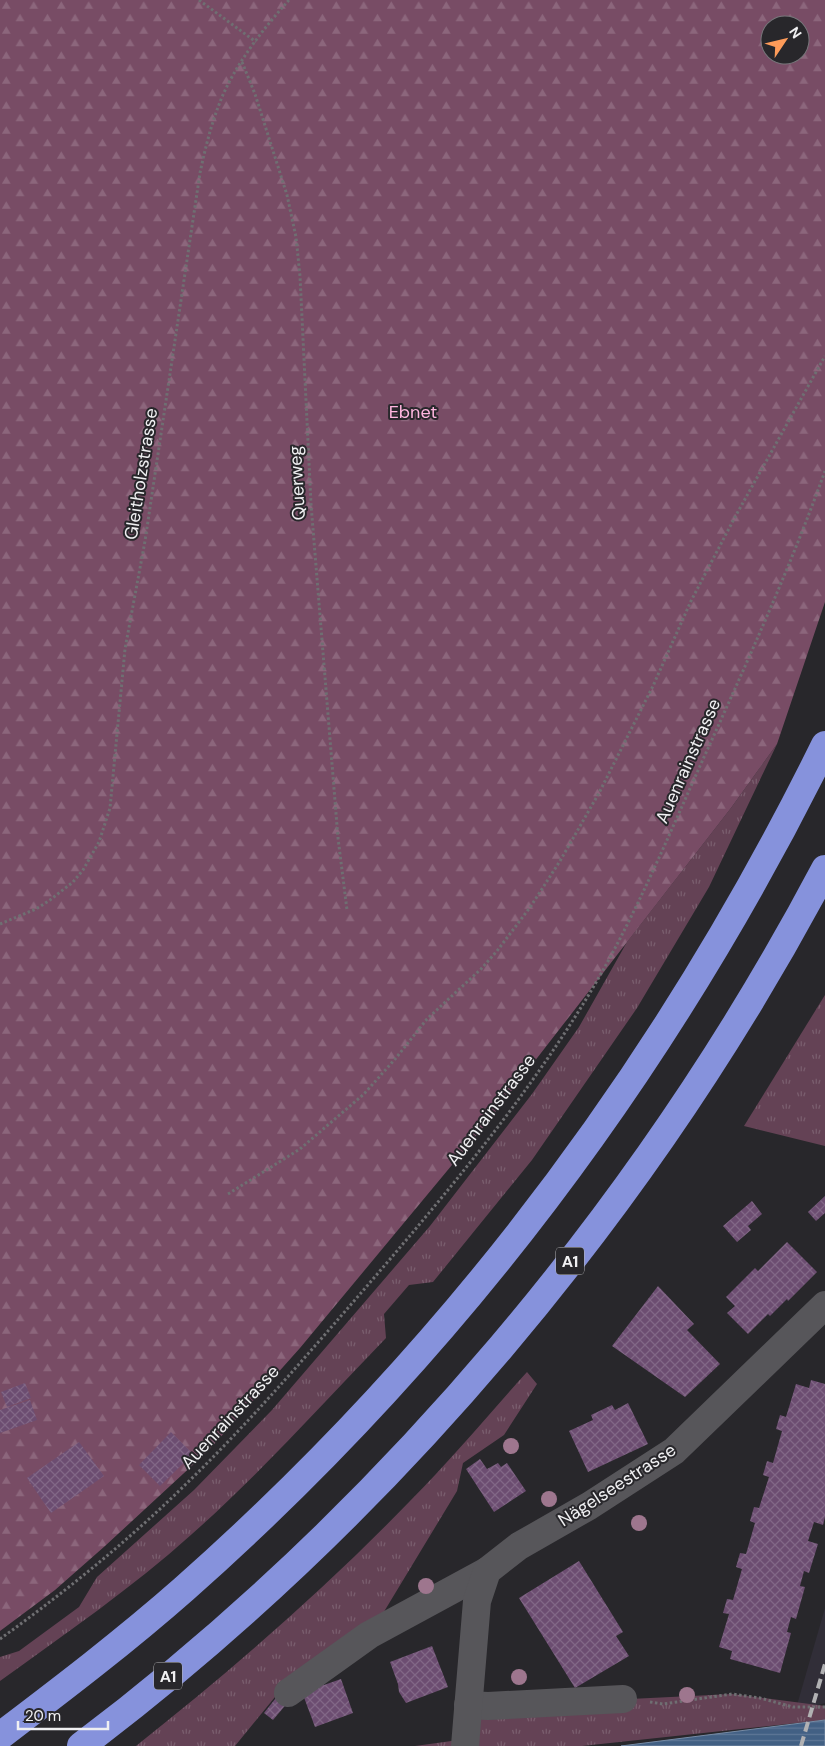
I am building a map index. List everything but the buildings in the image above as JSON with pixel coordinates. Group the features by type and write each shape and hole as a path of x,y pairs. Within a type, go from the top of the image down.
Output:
{"highway":[{"path":"0,1736 158,1612 240,1538 296,1485 351,1428 405,1371 458,1310 555,1189 645,1061 729,927 825,745"},
{"name":"A1","path":"80,1746 182,1665 280,1580 392,1468 501,1346 600,1223 692,1092 736,1024 825,869"}],"street":[{"name":"Nägelseestrasse","path":"288,1693 369,1635 487,1571 519,1546 589,1506 674,1451 825,1305"},
{"path":"466,1742 477,1601 487,1571"},
{"path":"468,1706 623,1700"}],"path":[{"path":"199,0 256,42"},
{"name":"Gleitholzstrasse","path":"0,924 36,909 73,882 92,856 104,828 112,790 125,648 145,541 200,174 207,142 220,100 242,62 289,0"},
{"name":"Querweg","path":"242,62 255,94 282,179 296,237 300,276 312,514 338,838 347,910"},
{"path":"228,1194 300,1148 364,1094 427,1019 491,957 531,906 560,861 599,793 644,704 695,592 825,356"},
{"name":"Auenrainstrasse","path":"0,1639 105,1557 183,1487 232,1438 303,1360 429,1214 496,1130 525,1089 586,998 636,905 767,618 825,470"},
{"path":"623,1700 664,1704 732,1694 760,1698 793,1707 825,1707"}],"shaded area":[{"path":"825,1608 825,1703 804,1709 797,1705"}],"green space":[{"name":"Ebnet","path":"0,0 825,0 825,602 777,744 731,808 486,1124 300,1348 209,1450 55,1590 0,1631"},
{"path":"777,744 709,887 637,1008 532,1160 433,1282 409,1285 384,1314 386,1338 267,1463 218,1511 122,1592 0,1681 0,1657 19,1651 79,1607 97,1577 194,1490 272,1410 430,1226 532,1094 579,1027 627,942 731,808"},
{"path":"825,995 825,1146 744,1126"},
{"path":"527,1372 537,1384 504,1435 463,1463 457,1491 382,1615 288,1681 235,1746 136,1746 277,1628 345,1566 455,1454"},
{"path":"732,1694 825,1706 825,1720 582,1746 415,1746 466,1739 488,1706"}],"water":[{"path":"825,1720 825,1746 621,1746"}],"railway":[{"path":"801,1746 825,1664"}]}
